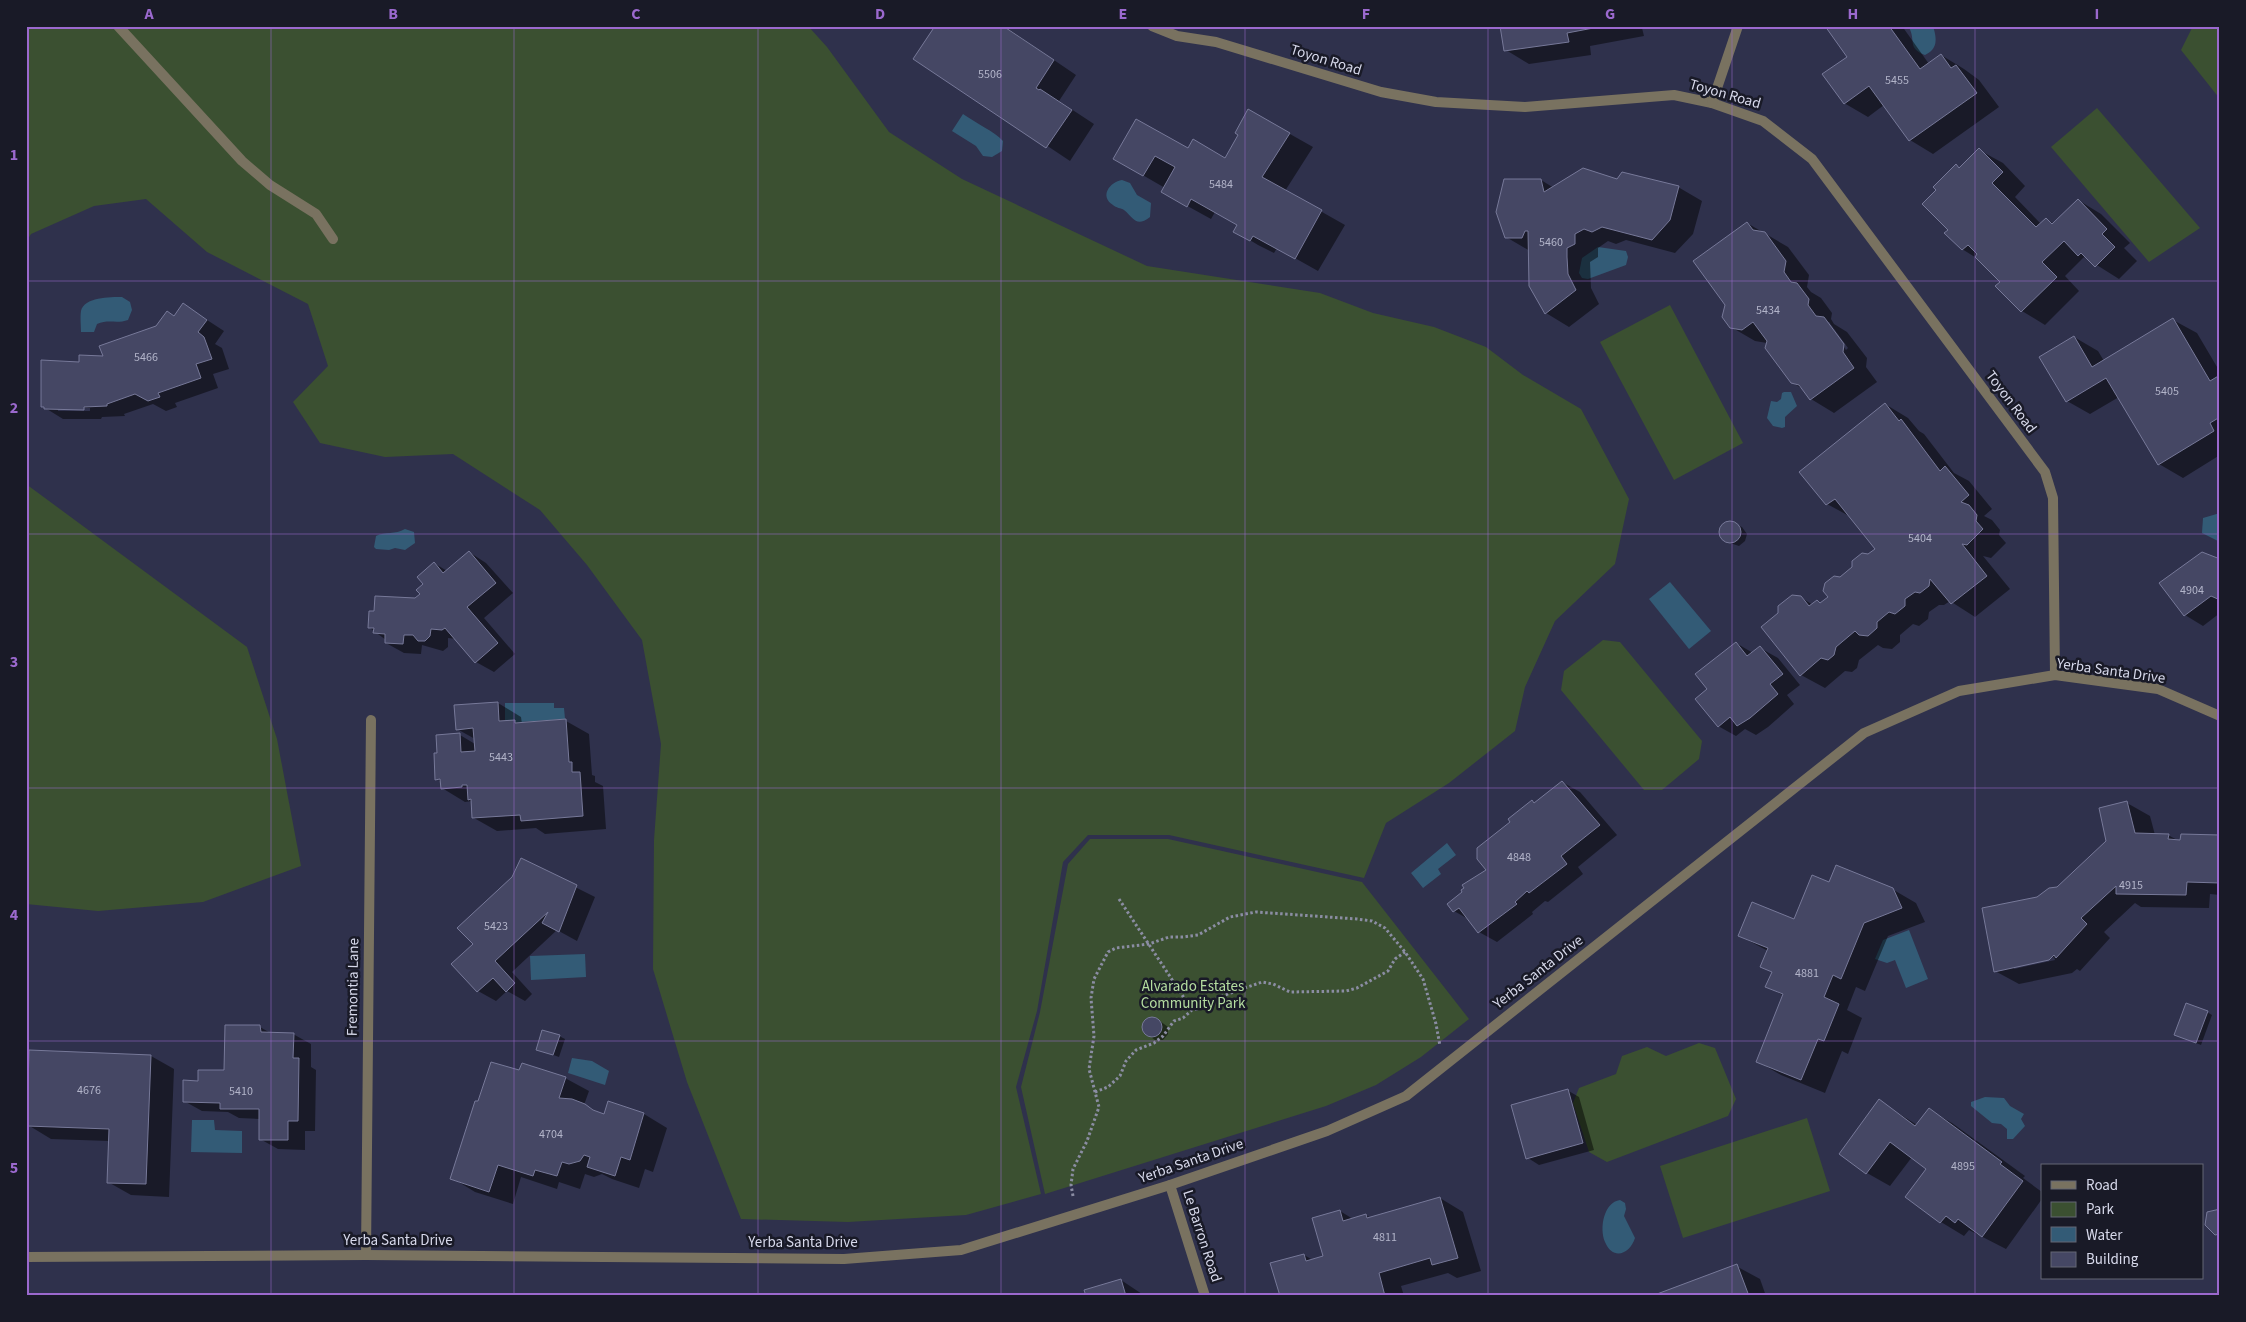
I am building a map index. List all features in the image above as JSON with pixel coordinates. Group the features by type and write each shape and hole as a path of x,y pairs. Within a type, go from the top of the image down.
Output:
{"street":[{"path":"118,26 242,161 270,186 316,214 334,239"},
{"name":"Toyon Road","path":"1152,26 1177,36 1216,42 1381,92 1436,102 1525,107 1674,95 1712,103 1763,120 1812,159 2045,472 2053,498 2056,675"},
{"path":"1712,103 1738,26"},
{"name":"Yerba Santa Drive","path":"26,1257 366,1255 844,1258 961,1250 1170,1185 1327,1131 1406,1096 1864,733 1959,691 2056,675 2158,689 2220,716"},
{"name":"Fremontia Lane","path":"366,1255 371,720"},
{"name":"Le Barron Road","path":"1170,1185 1205,1296"}],"path":[{"path":"1119,898 1192,1010"},
{"path":"1077,1214 1071,1176 1076,1161 1087,1142 1099,1107 1089,1069 1094,1036 1091,998 1094,979 1108,952 1116,948 1149,944 1169,936 1198,935 1230,917 1256,912 1341,917 1372,921 1385,928 1405,952 1423,979 1436,1024 1438,1042 1449,1062"},
{"path":"1095,1092 1108,1087 1120,1076 1126,1061 1136,1050 1158,1040 1174,1021 1183,1018 1192,1010 1199,1009 1208,1001 1262,982 1281,987 1290,992 1346,991 1357,988 1388,971 1395,959 1405,952"}],"green space":[{"path":"26,26 808,26 827,47 889,132 962,179 1147,266 1320,293 1373,313 1434,327 1486,347 1523,375 1581,409 1629,499 1615,564 1555,621 1525,687 1515,731 1449,783 1386,823 1364,878 1169,835 1088,835 1063,862 1037,1011 1016,1087 1041,1194 966,1215 848,1222 741,1219 687,1082 653,969 654,840 661,744 642,640 587,565 540,510 453,454 385,457 320,443 293,402 328,366 308,304 207,252 146,199 94,206 31,234 26,242"},
{"path":"2193,26 2220,26 2220,99 2181,50"},
{"path":"2097,108 2200,228 2149,262 2051,147"},
{"path":"1670,305 1743,443 1674,480 1600,342"},
{"path":"26,484 247,647 277,739 301,866 203,902 98,911 26,904"},
{"path":"1603,640 1620,642 1702,741 1699,759 1662,790 1644,790 1561,690 1564,671"},
{"name":"Alvarado Estates Community Park","path":"1090,839 1168,839 1362,882 1469,1019 1421,1057 1376,1085 1326,1106 1045,1194 1021,1087 1040,1012 1068,864"},
{"path":"1699,1043 1715,1048 1736,1099 1728,1116 1607,1162 1589,1152 1573,1103 1579,1088 1616,1074 1622,1056 1647,1047 1666,1056"},
{"path":"1807,1118 1830,1191 1683,1238 1660,1166"}],"water":[{"path":"1908,26 1933,26 1935,43 1929,53 1925,55 1916,49"},
{"path":"963,114 1003,141 1002,151 992,157 983,156 976,146 952,131"},
{"path":"1122,180 1130,183 1137,195 1151,203 1150,217 1138,222 1124,210 1116,207 1109,201 1107,194 1110,186"},
{"path":"1598,247 1626,251 1628,257 1626,265 1588,279 1582,278 1579,273 1582,258"},
{"path":"122,297 130,302 132,310 128,320 97,324 94,332 81,332 81,311 83,306 92,300"},
{"path":"1784,392 1791,392 1797,406 1785,417 1785,427 1782,428 1773,426 1767,418 1771,401 1777,402 1781,399"},
{"path":"2220,513 2220,542 2202,533 2203,518"},
{"path":"405,529 414,532 415,543 405,550 395,548 389,550 376,549 374,547 376,536"},
{"path":"1670,582 1711,631 1689,649 1649,599"},
{"path":"505,703 554,703 554,708 564,708 565,719 505,723"},
{"path":"1447,843 1456,855 1438,869 1441,874 1423,888 1411,873"},
{"path":"1909,930 1928,979 1906,988 1895,960 1887,963 1875,959 1883,940"},
{"path":"585,954 586,977 531,980 530,956"},
{"path":"572,1058 592,1061 609,1071 605,1085 568,1073"},
{"path":"1985,1097 2004,1098 2010,1106 2024,1114 2021,1119 2025,1126 2013,1139 2007,1139 2007,1129 2001,1124 1992,1123 1971,1106 1971,1102"},
{"path":"192,1120 214,1120 215,1130 242,1131 242,1153 191,1152"},
{"path":"1620,1200 1625,1203 1624,1216 1635,1238 1629,1248 1621,1253 1617,1253 1612,1252 1605,1242 1603,1223 1604,1216 1610,1205"}],"building":[{"path":"935,26 1003,26 1054,60 1036,88 1072,110 1046,148 913,59"},
{"path":"1500,26 1604,26 1567,33 1569,42 1504,51"},
{"path":"1825,26 1889,26 1920,69 1941,54 1951,68 1956,65 1977,93 1909,141 1869,86 1844,104 1822,74 1847,57"},
{"path":"1248,109 1290,133 1262,177 1322,210 1295,259 1253,236 1250,241 1233,232 1237,225 1191,199 1187,207 1161,192 1175,167 1155,156 1143,176 1113,159 1136,119 1188,148 1193,139 1225,158 1238,135 1235,133"},
{"path":"1979,148 2003,172 1992,183 2036,227 2046,218 2052,224 2078,199 2107,229 2102,234 2115,247 2095,267 2081,253 2078,256 2064,241 2042,262 2057,277 2021,312 1995,286 2000,282 1975,257 1977,254 1968,245 1962,250 1944,233 1948,230 1922,204 1936,190 1933,187 1956,164 1959,168"},
{"path":"1583,168 1617,179 1622,172 1679,186 1670,220 1652,240 1602,227 1592,232 1584,229 1575,234 1575,244 1567,248 1567,257 1568,274 1576,290 1545,314 1529,286 1528,231 1525,231 1522,238 1505,238 1496,212 1504,179 1541,179 1544,192"},
{"path":"1747,222 1753,230 1765,232 1786,261 1784,272 1791,282 1797,283 1809,299 1808,305 1816,316 1824,317 1844,344 1843,352 1854,368 1810,400 1799,385 1791,383 1765,348 1767,341 1753,322 1742,330 1730,328 1722,317 1725,305 1693,261"},
{"path":"183,303 207,320 198,332 204,337 212,359 196,364 201,378 158,393 160,397 148,401 135,394 107,404 107,406 84,407 84,410 44,409 44,407 41,407 41,360 79,362 79,355 103,356 99,346 156,326 167,311 174,316"},
{"path":"2173,318 2210,381 2220,375 2220,417 2210,423 2214,431 2158,465 2106,378 2066,402 2039,357 2074,336 2092,367"},
{"path":"1885,403 1899,421 1901,419 1940,471 1945,466 1969,495 1961,502 1969,505 1977,515 1976,521 1983,529 1967,545 1962,544 1987,576 1951,604 1930,579 1929,586 1920,593 1915,592 1905,599 1905,606 1895,614 1889,612 1877,622 1877,628 1868,636 1859,635 1855,631 1836,647 1834,655 1828,660 1821,658 1800,676 1761,627 1778,613 1778,606 1792,595 1801,596 1809,606 1817,600 1820,603 1828,597 1823,591 1825,583 1834,576 1840,577 1852,567 1852,561 1862,553 1868,554 1875,549 1835,499 1826,505 1799,472"},
{"path":"1730,521 1738,524 1741,532 1738,540 1730,543 1722,540 1719,532 1722,524"},
{"path":"469,551 496,583 467,607 498,643 475,663 445,628 442,630 431,629 430,636 425,641 418,641 413,635 404,635 403,644 385,643 385,634 373,633 374,628 368,628 369,611 374,611 375,596 415,598 420,594 416,590 423,584 417,577 434,562 443,573"},
{"path":"2202,552 2220,559 2220,600 2211,596 2184,616 2159,583"},
{"path":"1736,642 1747,656 1760,646 1783,674 1770,684 1778,694 1750,718 1737,726 1730,717 1718,727 1695,699 1707,689 1695,674"},
{"path":"498,702 499,721 515,720 515,723 566,719 569,762 572,762 572,772 580,772 583,816 521,821 520,815 472,818 471,799 468,800 467,785 441,789 440,779 435,780 434,753 437,753 436,735 460,733 461,752 475,751 473,728 456,730 454,705"},
{"path":"1562,781 1600,825 1561,856 1567,864 1529,893 1527,891 1515,902 1517,904 1478,933 1459,908 1453,912 1447,904 1462,892 1461,890 1464,888 1462,885 1486,870 1477,859 1477,848 1510,822 1508,819 1532,800 1534,803"},
{"path":"2127,801 2135,833 2169,834 2168,839 2180,840 2181,834 2220,835 2220,883 2187,882 2186,895 2116,894 2116,886 2081,918 2087,924 2056,958 2054,955 2049,960 1994,972 1982,908 2037,897 2049,888 2057,887 2106,841 2099,808"},
{"path":"521,858 577,885 559,932 542,923 548,912 495,961 515,983 506,992 493,978 477,992 451,964 473,944 457,928 512,877"},
{"path":"1836,865 1893,888 1902,908 1864,923 1841,979 1833,975 1824,997 1839,1004 1824,1041 1818,1039 1801,1080 1756,1062 1783,994 1765,987 1772,972 1760,967 1768,948 1738,936 1752,902 1794,919 1812,875 1829,882"},
{"path":"2186,1003 2208,1011 2196,1043 2174,1035"},
{"path":"1148,1017 1156,1017 1162,1023 1162,1031 1156,1037 1148,1037 1142,1031 1142,1023"},
{"path":"225,1025 260,1025 261,1032 294,1033 293,1058 299,1058 298,1121 288,1121 288,1140 259,1140 259,1109 220,1109 220,1103 183,1102 183,1080 198,1081 198,1070 224,1070"},
{"path":"542,1030 560,1035 553,1055 536,1050"},
{"path":"29,1050 151,1055 146,1184 107,1183 109,1129 27,1126"},
{"path":"491,1062 519,1070 522,1063 566,1077 559,1098 572,1099 604,1114 608,1101 644,1113 630,1160 621,1157 615,1176 587,1167 590,1157 584,1155 580,1161 569,1164 562,1162 557,1176 535,1170 533,1176 498,1165 489,1192 450,1179 475,1101 478,1101"},
{"path":"1568,1089 1583,1143 1526,1159 1511,1105"},
{"path":"1879,1099 1915,1126 1929,1108 2002,1162 2000,1164 2023,1181 1982,1237 1958,1219 1955,1223 1946,1216 1940,1223 1905,1197 1926,1169 1890,1142 1866,1174 1839,1154"},
{"path":"1440,1197 1458,1258 1432,1265 1430,1258 1379,1273 1385,1296 1280,1296 1270,1263 1304,1254 1306,1261 1323,1256 1312,1218 1340,1210 1343,1221 1366,1214 1367,1218"},
{"path":"2220,1209 2220,1234 2215,1235 2205,1225 2207,1212"},
{"path":"1737,1264 1749,1296 1657,1296 1657,1294"},
{"path":"1121,1279 1126,1296 1086,1296 1084,1290"}]}
